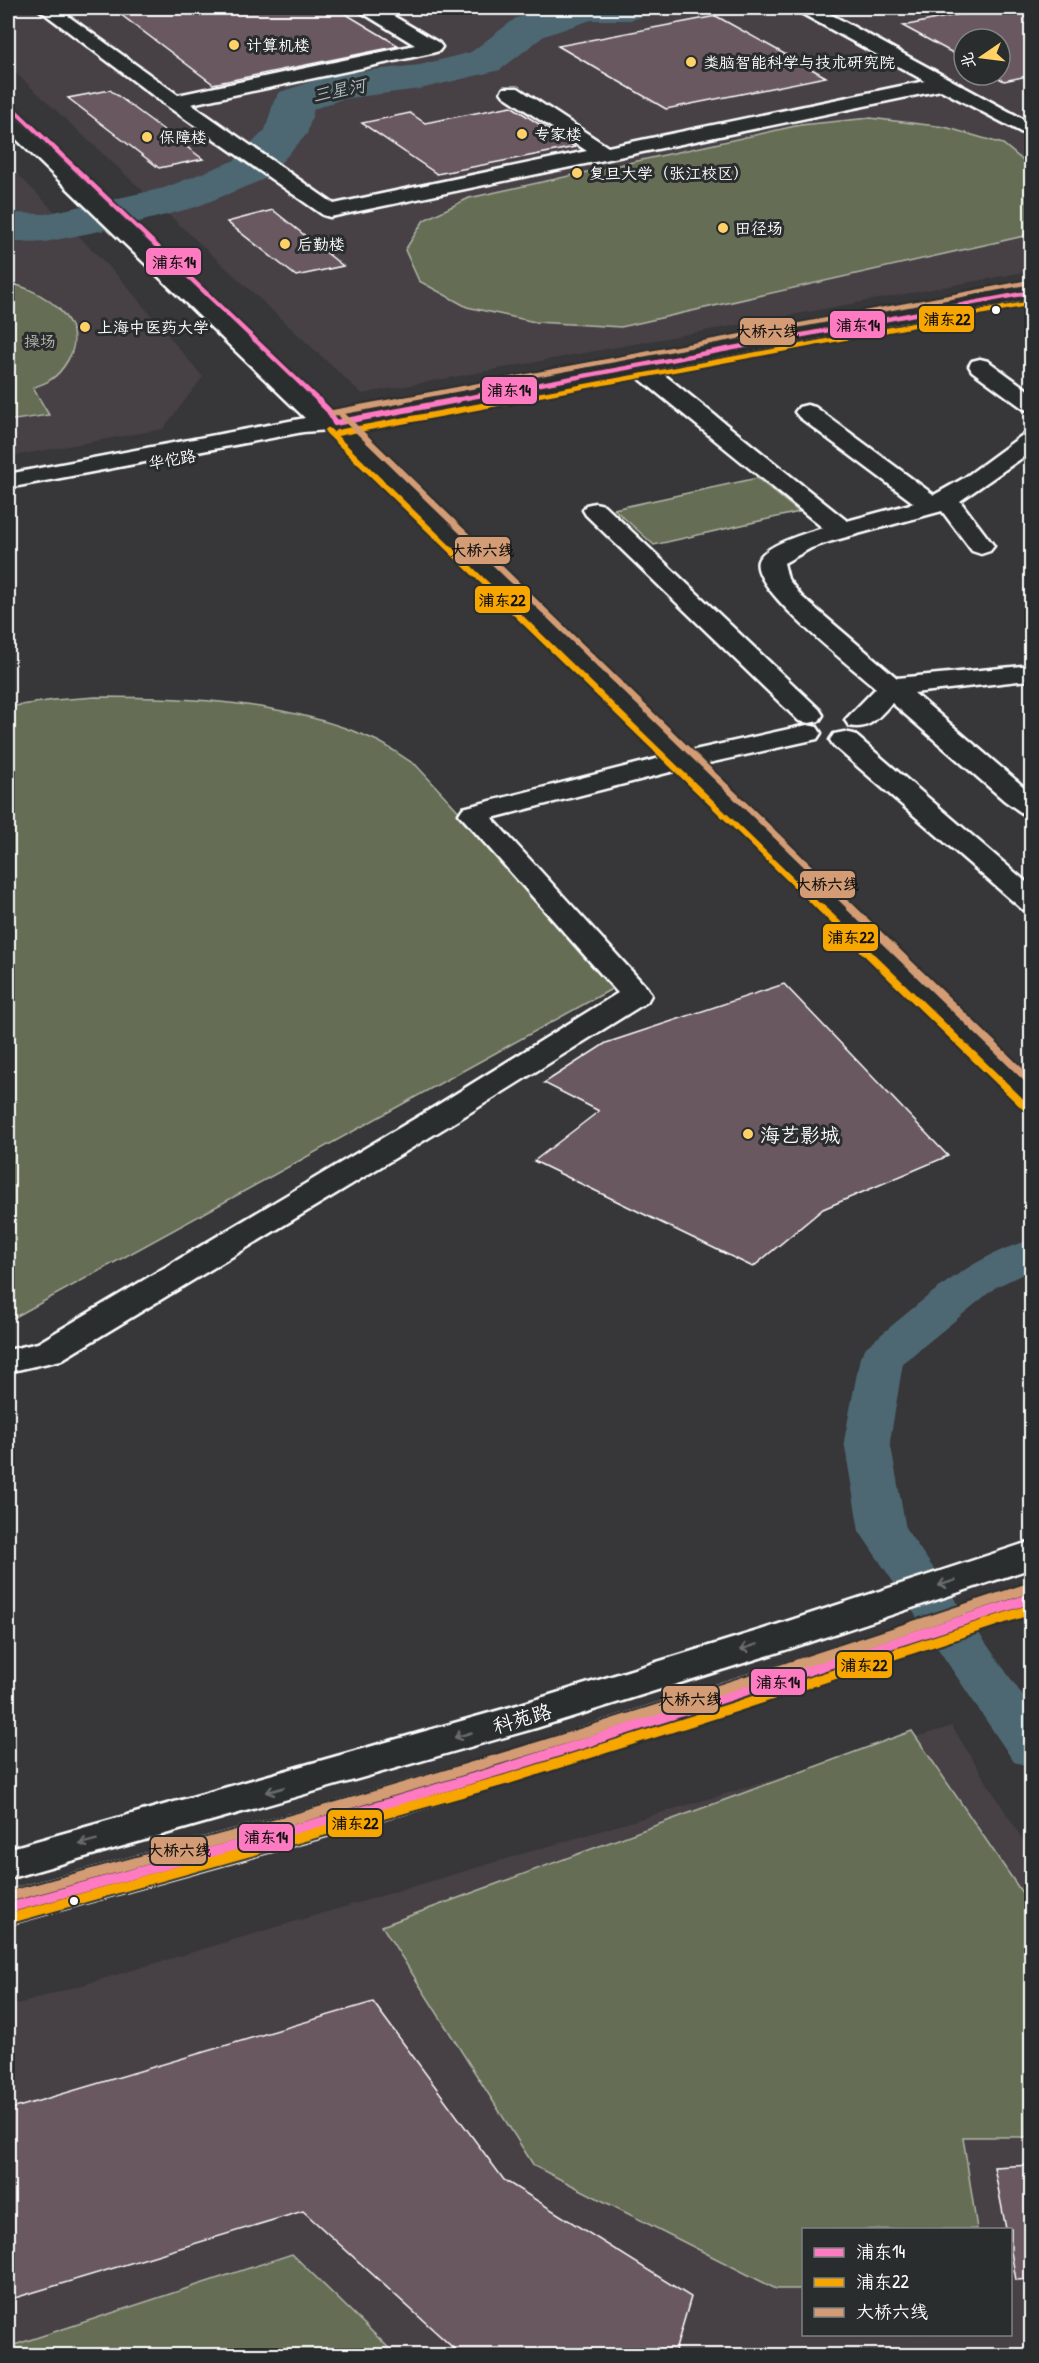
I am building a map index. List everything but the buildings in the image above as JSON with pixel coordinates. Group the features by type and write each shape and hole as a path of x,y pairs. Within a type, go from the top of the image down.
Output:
{"street":[{"path":"46,8 174,102 330,211 945,83"},
{"path":"174,102 432,48 368,8"},
{"path":"813,11 1032,132"},
{"path":"511,92 605,154"},
{"path":"8,104 97,198"},
{"path":"8,120 306,389 329,411 335,423 1032,1098"},
{"name":"华佗路","path":"8,481 303,425 335,423 1032,292"},
{"path":"639,366 843,531"},
{"path":"980,366 1032,404"},
{"path":"807,412 939,503 981,546"},
{"name":"华佗路","path":"8,489 311,432 335,423"},
{"path":"1032,439 964,490 939,503 899,517 796,544 780,552 771,561 771,573 778,587 793,602 1015,795 1032,807"},
{"path":"595,510 824,740 851,730 893,687 1028,672"},
{"path":"8,1361 49,1352 447,1113 636,995 473,814 682,761 808,724"},
{"path":"851,730 1032,903"},
{"name":"科苑路","path":"8,1864 407,1752 568,1704 1017,1559"},
{"path":"8,1908 256,1841 428,1791 831,1665 1031,1598"}],"shaded area":[{"name":"复旦大学（张江校区）","path":"8,8 1031,8 1031,271 362,394 8,66"},
{"name":"上海中医药大学","path":"8,164 120,278 203,377 163,429 8,457"},
{"path":"952,1726 1031,1853 1031,2355 8,2356 8,2007"}],"green space":[{"name":"田径场","path":"870,118 945,127 1003,144 1031,167 1031,219 1024,236 621,327 535,322 467,307 419,281 405,250 424,220 469,198 800,125"},
{"name":"操场","path":"8,283 21,286 48,300 68,320 73,332 73,346 64,366 46,383 33,388 49,415 8,421"},
{"path":"757,478 799,512 654,545 614,509"},
{"path":"96,697 202,700 272,709 340,726 384,744 416,765 619,985 8,1321 8,707"},
{"path":"912,1731 1031,1906 1031,2137 963,2137 977,2228 802,2228 802,2289 776,2289 534,2166 382,1926"},
{"path":"292,2254 396,2355 8,2355 8,2347"}],"waterway":[{"name":"三星河","path":"8,227 45,228 180,198 251,169 285,134 295,101 335,87 420,77 485,61 530,27 588,8 630,8"},
{"path":"1032,1253 981,1277 882,1357 867,1441 883,1531 1032,1749"}],"transit line":[{"name":"浦东14","path":"8,104 299,381 329,411 335,423"},
{"name":"大桥六线","path":"333,413 1030,282"},
{"name":"浦东14","path":"335,423 1032,292"},
{"name":"浦东22","path":"337,433 1032,303"},
{"name":"大桥六线","path":"342,415 1032,1083"},
{"name":"浦东22","path":"328,431 1025,1106"},
{"name":"大桥六线","path":"8,1897 322,1811 502,1758 728,1687 1029,1588"},
{"name":"浦东14","path":"8,1908 376,1807 504,1769 730,1698 1032,1598"},
{"name":"浦东22","path":"11,1918 505,1780 1032,1609"}],"place":[{"name":"计算机楼","path":"234,45"},
{"name":"类脑智能科学与技术研究院","path":"691,62"},
{"name":"专家楼","path":"522,134"},
{"name":"保障楼","path":"147,137"},
{"name":"复旦大学（张江校区）","path":"577,173"},
{"name":"田径场","path":"723,228"},
{"name":"后勤楼","path":"285,244"},
{"name":"上海中医药大学","path":"85,327"},
{"name":"海艺影城","path":"748,1134"}]}
